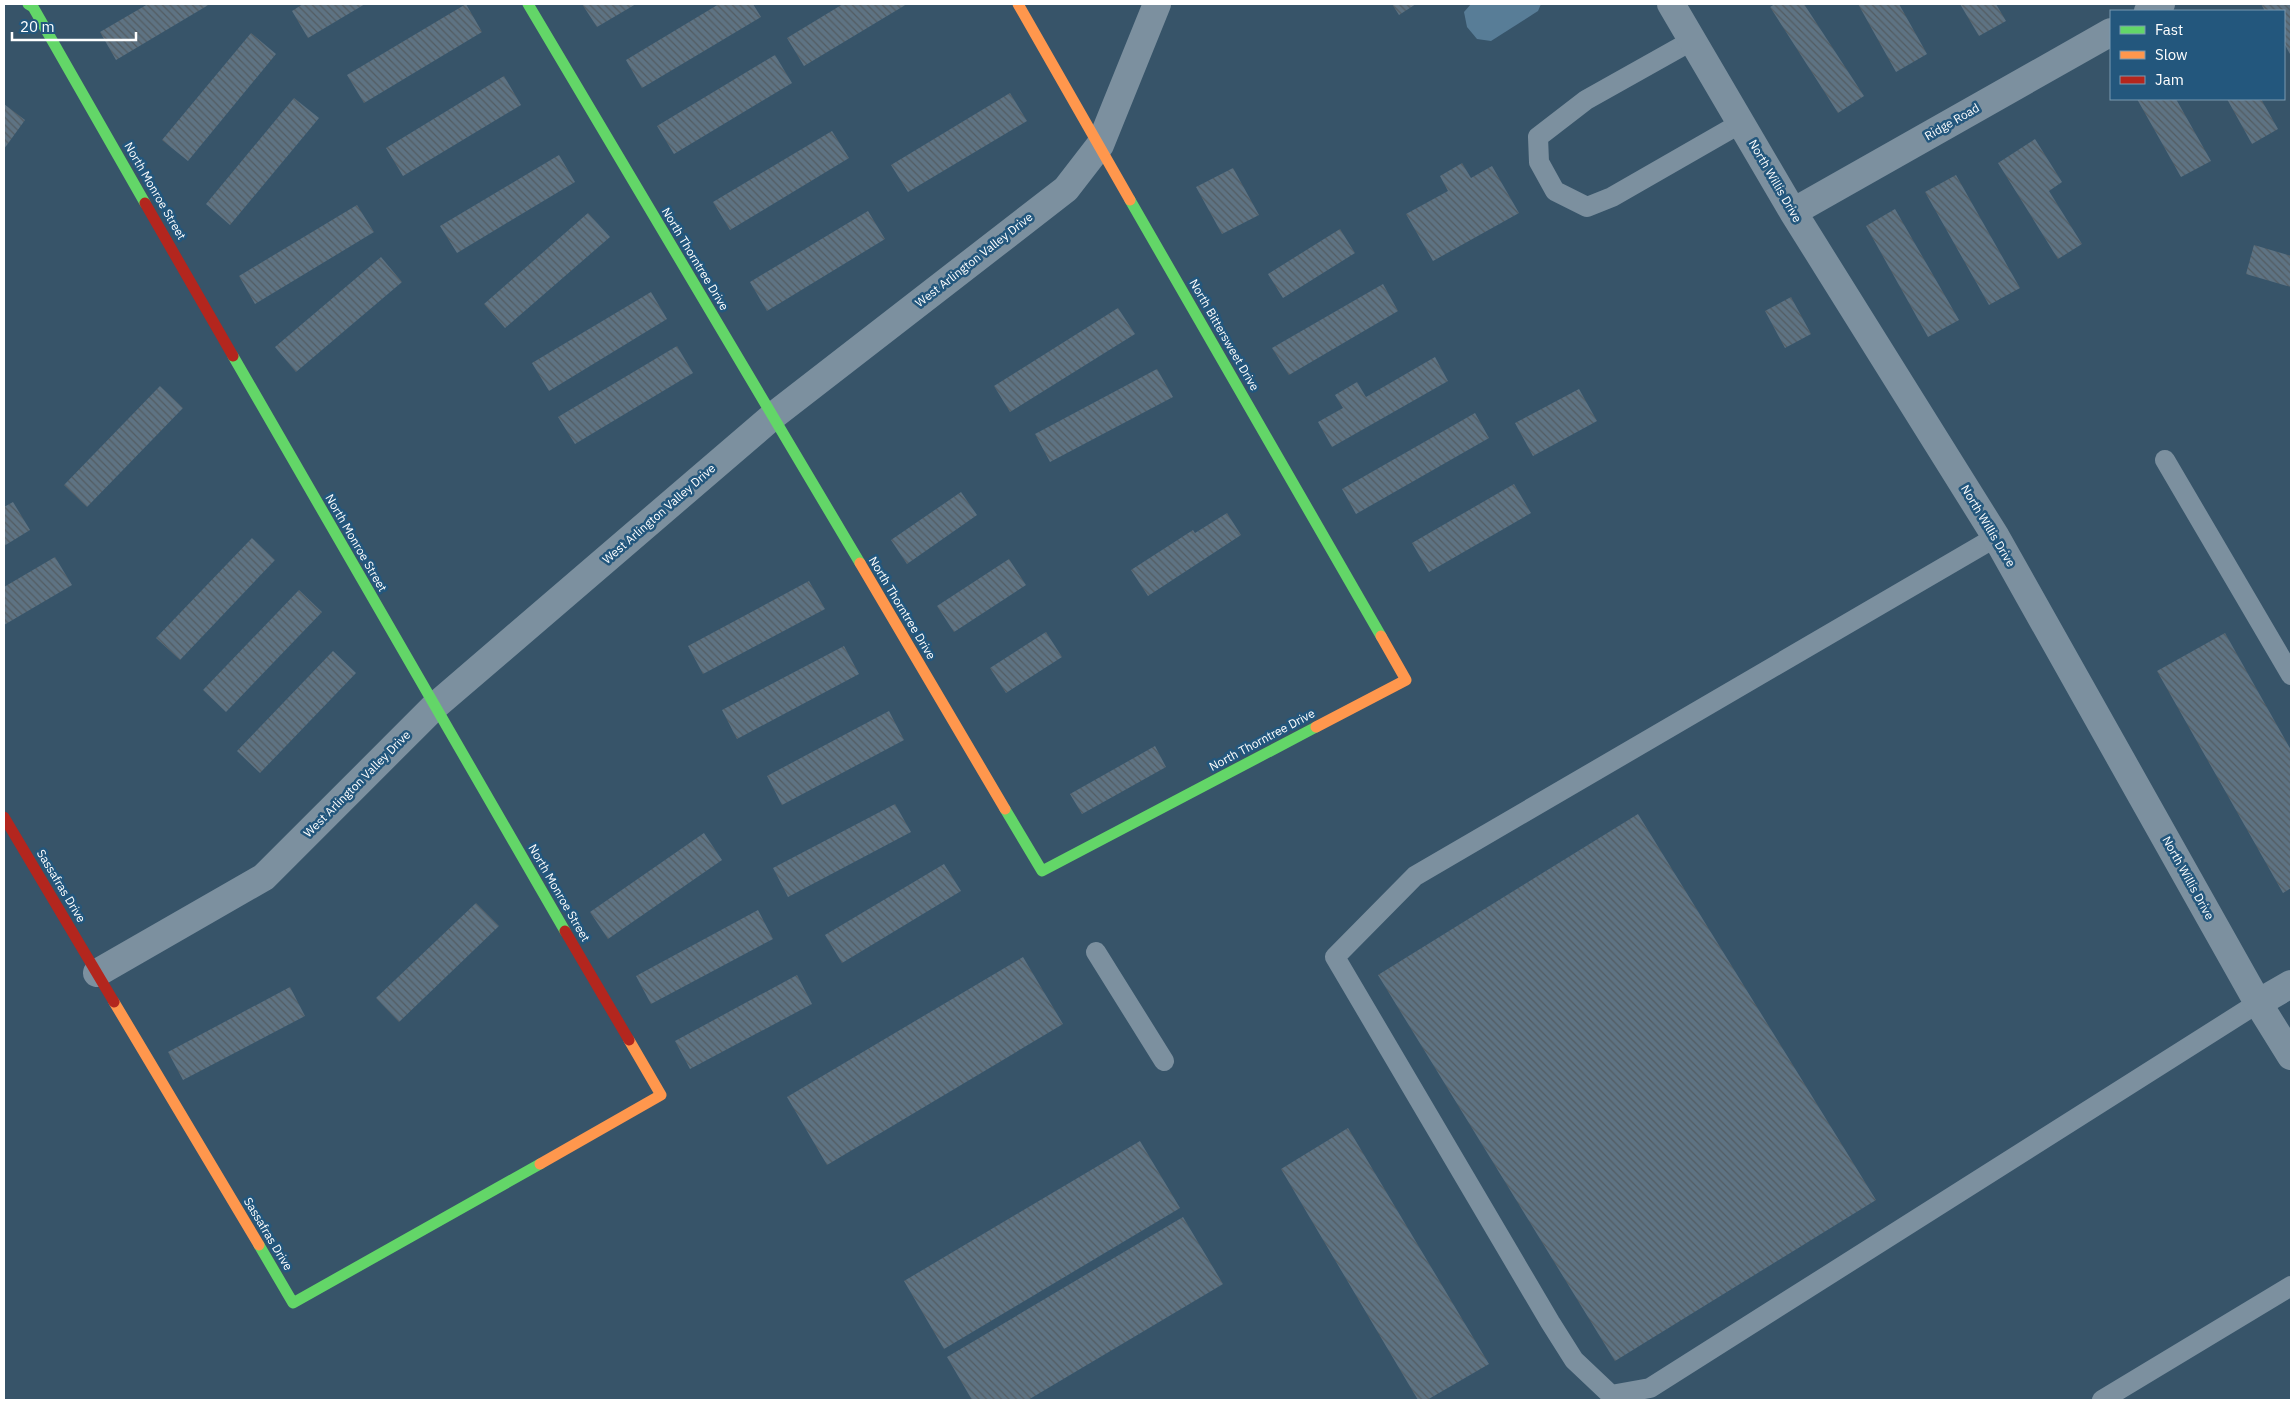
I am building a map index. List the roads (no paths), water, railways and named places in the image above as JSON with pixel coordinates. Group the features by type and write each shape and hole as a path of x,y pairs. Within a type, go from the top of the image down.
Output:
{"street":[{"name":"North Monroe Street","path":"28,4 38,16 434,707 661,1095"},
{"name":"North Thorntree Drive","path":"528,4 1042,871 1406,680"},
{"name":"North Bittersweet Drive","path":"1018,4 1406,680"},
{"name":"West Arlington Valley Drive","path":"97,972 264,876 434,707 773,416 1066,189 1100,145 1157,4"},
{"name":"North Willis Drive","path":"1671,4 1793,212 1996,537 2258,1003 2291,1056"},
{"path":"2150,10 2161,4"},
{"name":"Ridge Road","path":"1793,212 2110,33"},
{"name":"Sassafras Drive","path":"4,816 293,1303 661,1095"},
{"path":"2258,1003 2291,984"}],"lane":[{"path":"1692,40 1586,100 1538,137 1539,162 1555,191 1586,206 1612,197 1741,122"},
{"path":"2165,460 2291,676"},
{"path":"1996,537 1415,876 1336,957 1550,1322 1574,1360 1611,1395 1650,1388 2258,1003"},
{"path":"1096,952 1164,1061"},
{"path":"2102,1400 2291,1286"}],"water":[{"path":"1471,4 1541,4 1538,11 1491,41 1477,39 1467,27 1464,12"}]}
